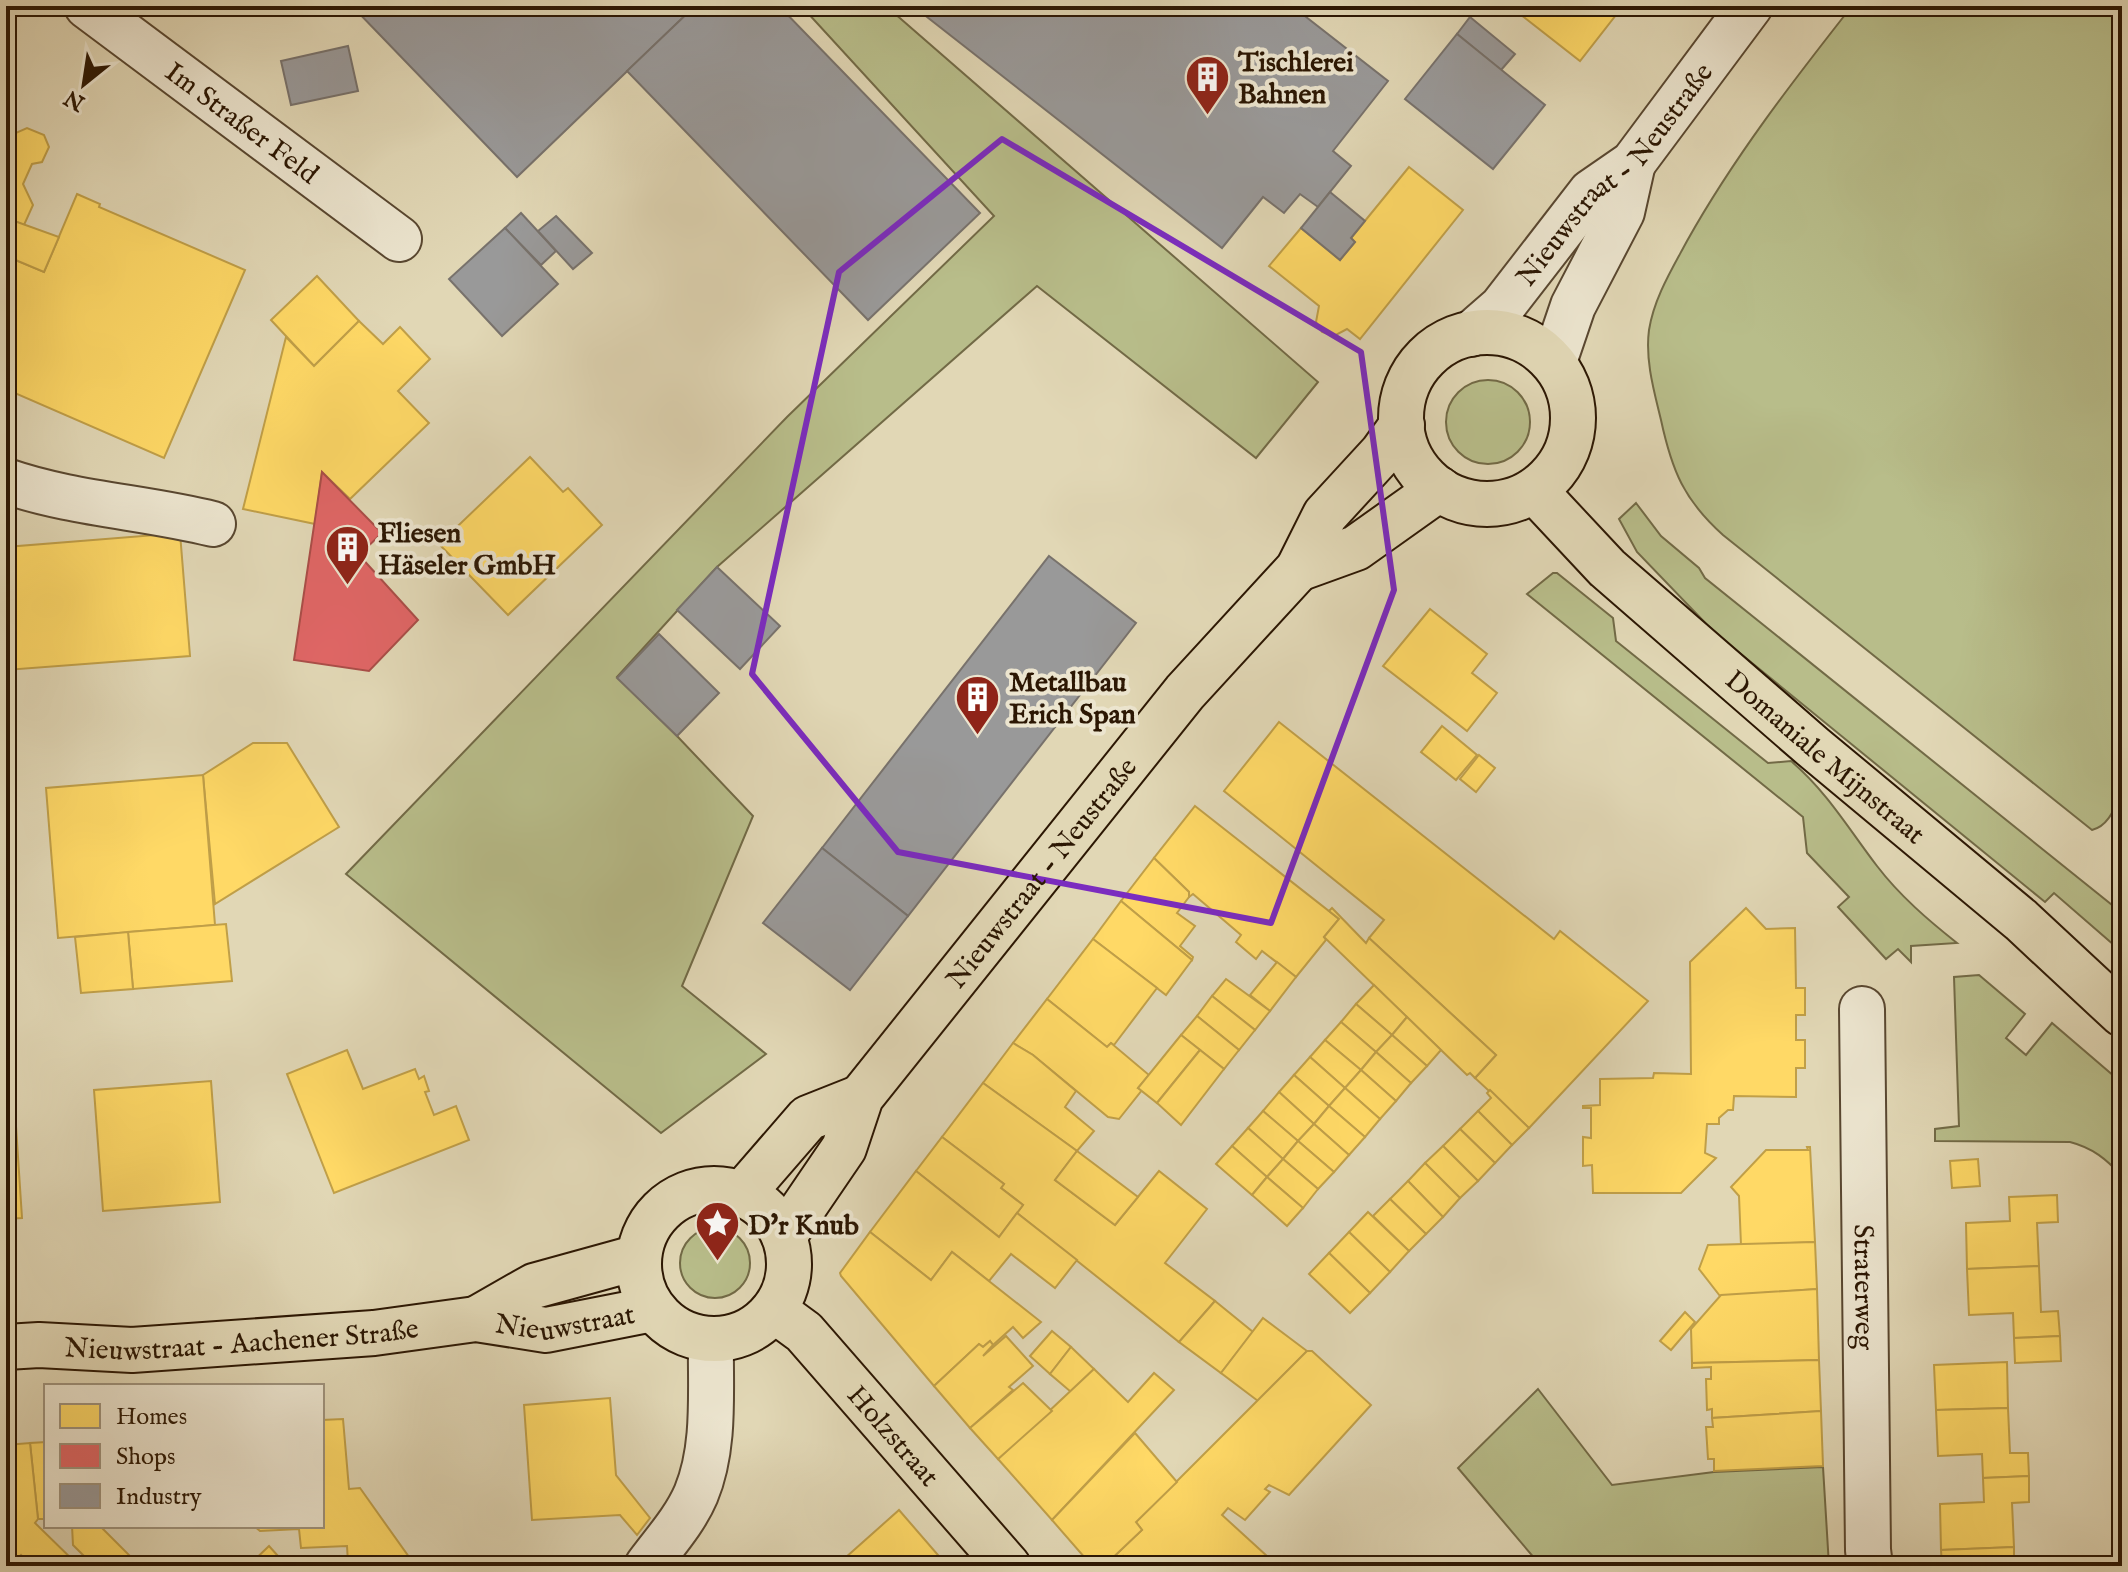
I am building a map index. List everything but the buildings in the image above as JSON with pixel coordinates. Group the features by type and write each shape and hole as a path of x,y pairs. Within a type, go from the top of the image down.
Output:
{"main road":[{"path":"1494,332 1515,338 1554,362 1569,393 1573,415 1572,436 1552,476 1535,491 1494,505 1471,503 1439,489 1417,468 1407,448 1402,425 1407,393 1422,363 1434,350 1450,339 1494,332"},
{"name":"Nieuwstraat - Neustraße","path":"861,1097 1185,692 1298,569 1325,515 1382,453 1402,425"},
{"path":"1298,569 1356,548 1439,489"},
{"name":"Domaniale Mijnstraat","path":"1535,491 1607,568 1813,747 2021,920 2122,1014"},
{"path":"743,1193 808,1118 861,1097"},
{"path":"784,1236 844,1148 861,1097"},
{"path":"710,1188 743,1193 776,1219 784,1236 790,1255 784,1293 762,1323 746,1332 729,1338 691,1336 670,1326 653,1309 642,1288 640,1246 648,1226 678,1196 710,1188"},
{"path":"476,1319 534,1286 639,1257"},
{"name":"Nieuwstraat","path":"476,1319 546,1330 653,1309"},
{"name":"Holzstraat","path":"774,1310 804,1332 1008,1566"},
{"name":"Nieuwstraat - Aachener Straße","path":"6,1347 39,1345 132,1350 374,1333 476,1319"}],"street":[{"name":"Im Straßer Feld","path":"87,6 399,239"},
{"name":"Nieuwstraat - Neustraße","path":"1471,334 1502,307 1591,192 1633,163 1750,6"},
{"path":"1554,362 1573,306 1622,212 1633,163"},
{"path":"6,481 33,490 174,514 213,524"},
{"name":"Straterweg","path":"1862,1009 1870,1566"},
{"path":"647,1566 687,1510 704,1471 710,1421 711,1339"}],"highlighted area":[{"path":"1002,139 1361,352 1394,590 1271,923 898,852 752,674 839,272"}],"green space":[{"path":"809,6 886,6 1318,382 1256,458 1037,286 717,567 617,677 753,816 682,986 766,1054 661,1133 346,874 787,417 994,216 805,10"},
{"path":"1852,6 2122,6 2122,792 2107,820 2092,830 1723,535 1689,497 1670,455 1648,353 1651,318 1659,295 1724,179 1786,91"},
{"path":"1488,380 1504,383 1518,392 1527,406 1530,422 1527,438 1518,452 1504,461 1488,464 1472,461 1458,452 1449,438 1446,422 1449,406 1458,392 1472,383"},
{"path":"1636,503 1661,536 1699,568 1705,578 2122,913 2122,952 2054,893 2045,902 1714,632 1637,552 1619,519"},
{"path":"1553,573 1613,618 1616,641 1768,763 1791,761 1827,798 1895,887 1957,943 1911,946 1911,962 1898,949 1886,959 1838,907 1849,897 1807,853 1803,817 1527,594"},
{"path":"1979,975 2025,1014 2006,1038 2026,1055 2052,1023 2122,1083 2122,1176 2099,1155 2070,1142 1935,1141 1935,1129 1959,1126 1954,977"},
{"path":"715,1228 734,1234 744,1244 750,1263 744,1282 734,1292 715,1298 696,1292 686,1282 680,1263 686,1244 696,1234"},
{"path":"1538,1389 1612,1485 1714,1472 1823,1467 1829,1566 1541,1566 1458,1468"}],"place":[{"name":"Tischlerei Bahnen","path":"1207,116"},
{"name":"Fliesen Häseler GmbH","path":"347,587"},
{"name":"Metallbau Erich Span","path":"978,736"},
{"name":"D'r Knub","path":"717,1263"}]}
